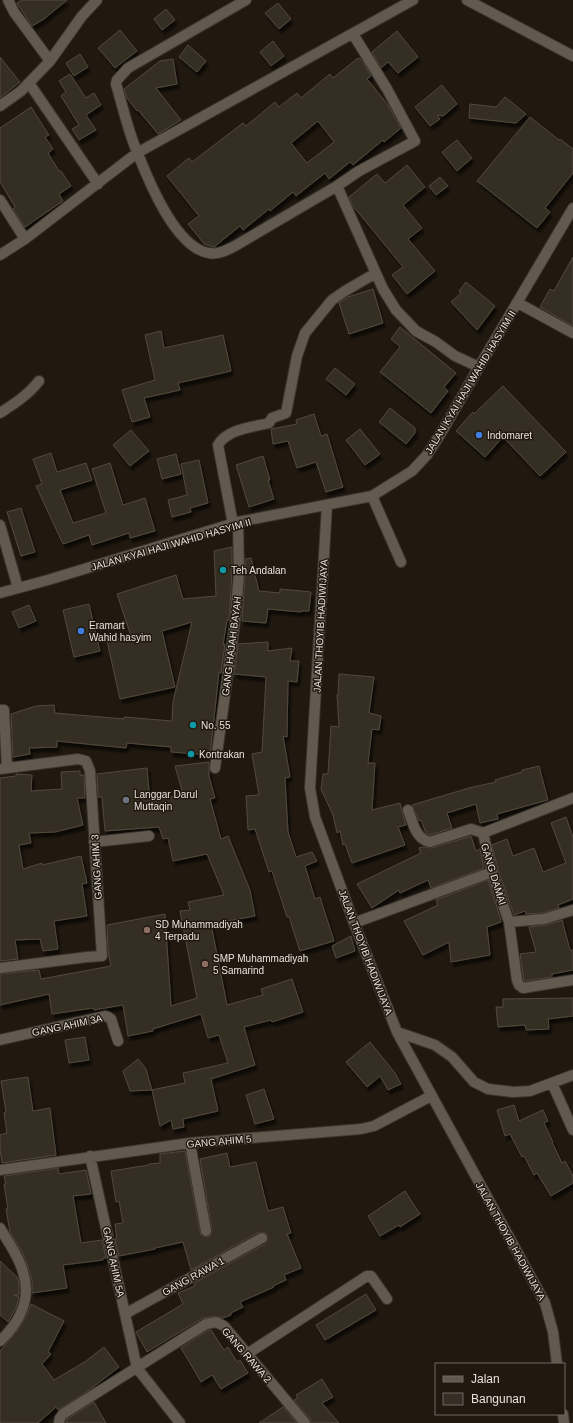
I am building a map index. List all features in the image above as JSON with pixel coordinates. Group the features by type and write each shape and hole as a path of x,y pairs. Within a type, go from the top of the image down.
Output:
{"street":[{"path":"8,0 14,12 50,61"},
{"path":"0,106 22,91 50,61 82,16 97,0"},
{"path":"246,0 128,68 117,80 116,84 137,153 162,206 175,228 187,241 197,249 209,253 222,252 235,246 337,186 359,171 415,141 387,90 353,34"},
{"path":"0,255 25,239 137,153 413,0"},
{"path":"467,0 573,56"},
{"path":"29,83 98,184"},
{"path":"337,186 383,289 396,310 416,331 436,342 454,356 479,367"},
{"path":"0,200 25,239"},
{"name":"JALAN KYAI HAJI WAHID HASYIM II","path":"0,593 235,523 372,496 412,471 427,454 441,433 573,208"},
{"name":"GANG HAJAH BAYAH","path":"215,768 235,621 239,572 235,523 218,445 220,441 230,433 269,423 272,418 286,413 297,356 306,333 332,300 376,273"},
{"path":"518,303 573,333"},
{"path":"0,413 15,404 32,390 39,381"},
{"path":"372,496 401,562"},
{"name":"JALAN THOYIB HADIWIJAYA","path":"327,505 310,788 316,817 354,923 397,1032 540,1292 550,1316 557,1363"},
{"path":"0,525 18,588"},
{"path":"0,710 4,710 4,768"},
{"name":"GANG AHIM 3","path":"0,968 102,956 90,771 86,761 78,759 4,768"},
{"name":"GANG DAMAI","path":"573,798 483,833 492,872 510,922 517,980 519,985 523,988 573,980"},
{"path":"408,810 417,834 425,841 430,842 471,829 483,833"},
{"path":"94,842 149,836"},
{"path":"354,923 492,872"},
{"path":"510,922 544,919 573,910"},
{"name":"GANG AHIM 3A","path":"0,1040 104,1016 111,1019 118,1040"},
{"path":"397,1032 435,1046 452,1057 474,1082 488,1089 512,1092 530,1091 573,1075"},
{"path":"552,1084 573,1130"},
{"name":"GANG AHIM 5","path":"0,1170 190,1143 361,1129 374,1126 431,1096"},
{"path":"190,1143 206,1231"},
{"name":"GANG AHIM 5A","path":"90,1156 137,1368"},
{"path":"0,1228 17,1256 24,1273 26,1293 22,1313 10,1332 0,1341"},
{"name":"GANG RAWA 1","path":"125,1314 262,1238"},
{"path":"247,1354 367,1276 371,1276 387,1299"},
{"name":"GANG RAWA 2","path":"59,1423 63,1414 211,1322 216,1322 224,1326 306,1423"},
{"path":"137,1368 180,1423"}],"building":[{"path":"22,0 67,0 44,19 32,26 17,3"},
{"path":"278,3 291,19 279,29 265,13"},
{"path":"166,9 175,20 162,30 154,19"},
{"path":"120,30 137,51 115,68 98,48"},
{"path":"397,31 418,57 398,73 388,62 381,68 372,52"},
{"path":"273,41 284,56 271,66 260,52"},
{"path":"188,45 206,61 197,72 179,57"},
{"path":"80,54 88,67 74,76 66,63"},
{"path":"0,57 20,82 0,98"},
{"path":"358,58 362,60 371,76 367,79 388,105 401,128 384,142 383,140 353,165 350,162 329,179 325,173 296,196 293,192 270,211 269,209 243,230 240,226 214,247 204,244 188,224 199,216 167,176 189,158 192,162 243,123 246,126 275,102 279,107 297,93 301,98 330,74 333,78","holes":["318,121 334,142 307,163 291,143"]},
{"path":"173,59 177,84 156,88 181,120 158,134 127,98 124,89 160,61"},
{"path":"70,74 86,98 94,93 101,105 86,115 96,130 79,140 72,129 79,125 61,96 66,92 59,81"},
{"path":"442,85 457,104 443,116 437,115 440,119 430,126 415,107"},
{"path":"505,97 526,114 516,123 469,118 470,104 496,107"},
{"path":"31,107 49,135 45,137 53,149 48,153 59,171 61,171 71,186 59,194 63,201 25,227 13,209 15,207 0,182 0,128"},
{"path":"530,117 573,149 573,173 545,208 550,212 537,228 477,181"},
{"path":"457,140 472,158 457,171 442,152"},
{"path":"407,165 425,187 403,205 422,228 408,239 435,271 407,294 392,275 403,267 352,205 349,197 377,174 385,183"},
{"path":"440,177 448,186 436,195 429,186"},
{"path":"573,257 573,326 540,307 550,289 554,291"},
{"path":"466,282 495,306 477,330 451,302 461,293 459,291"},
{"path":"373,289 383,323 349,334 339,303 348,297"},
{"path":"400,327 456,373 444,387 448,391 431,413 380,372 400,347 391,339"},
{"path":"161,331 164,348 223,335 231,371 178,383 180,390 144,398 150,417 132,422 122,390 155,380 145,335"},
{"path":"335,368 355,384 346,395 326,379"},
{"path":"503,386 566,452 540,476 503,437 485,457 456,431 473,412 474,414"},
{"path":"390,408 415,428 415,433 406,444 379,422"},
{"path":"314,414 321,436 327,434 343,487 326,492 316,462 297,468 288,441 273,444 271,429 297,424 296,420"},
{"path":"360,429 380,454 365,465 346,440"},
{"path":"131,430 149,451 130,466 113,445"},
{"path":"51,453 57,472 86,463 92,480 60,490 73,523 106,513 92,469 110,463 123,505 145,498 155,531 130,538 129,533 92,545 89,535 63,544 36,486 42,484 33,459"},
{"path":"176,454 181,474 162,479 157,459"},
{"path":"263,456 274,499 249,507 236,465"},
{"path":"199,460 208,503 190,508 191,512 172,517 168,500 187,495 181,464"},
{"path":"21,508 35,552 21,556 7,512"},
{"path":"232,547 229,620 227,620 223,645 225,644 221,673 219,672 210,755 171,752 171,747 127,743 126,748 57,741 57,747 29,748 30,754 13,757 11,714 36,706 54,705 55,713 124,719 124,717 172,721 173,702 192,622 162,631 175,687 120,699 107,641 131,636 117,594 176,575 183,599 216,596 214,551"},
{"path":"251,558 259,591 280,593 280,589 311,592 309,611 301,612 268,609 266,623 242,621 245,559"},
{"name":"Eramart Wahid hasyim","path":"89,604 100,651 74,657 63,610"},
{"path":"29,605 36,621 19,628 12,612"},
{"path":"268,642 268,651 292,648 290,661 299,661 297,682 288,681 287,737 283,736 290,777 285,778 288,832 296,857 312,852 317,861 305,866 315,899 320,897 334,941 300,951 272,871 269,872 255,829 248,830 246,796 259,795 252,754 262,752 266,677 234,674 238,644"},
{"path":"339,674 374,677 369,713 381,716 379,730 372,729 368,763 375,763 372,810 400,803 406,825 398,827 405,845 352,863 345,844 343,845 340,831 337,833 333,815 321,789 323,774 328,774 331,726 339,727 337,695"},
{"path":"209,762 209,776 215,798 210,799 221,839 228,836 250,890 255,916 211,924 227,1005 263,995 261,989 292,979 303,1012 272,1022 271,1020 244,1027 255,1065 211,1079 218,1111 183,1119 184,1127 173,1129 171,1120 160,1126 152,1090 185,1083 183,1073 228,1063 219,1035 208,1038 201,1014 153,1029 153,1031 128,1036 123,1005 94,1010 93,1008 52,1014 49,994 0,1005 0,974 39,970 41,979 111,966 108,951 107,925 165,914 171,1006 197,998 180,911 190,910 188,902 224,895 207,854 173,861 168,838 163,839 159,827 105,831 102,797 98,797 97,774 147,768 150,802 183,794 175,766"},
{"path":"539,766 548,800 497,814 498,819 480,823 476,804 447,813 452,828 430,835 426,833 421,820 419,821 412,805 469,788 496,782 495,780 522,772 522,770"},
{"path":"80,771 80,775 84,775 85,798 77,798 83,825 55,832 29,833 31,843 19,845 23,869 42,863 42,865 81,856 87,883 82,884 87,916 54,921 58,949 43,951 40,939 15,940 18,959 0,961 0,778 16,776 16,774 32,775 31,791 62,789 61,772"},
{"path":"566,817 573,837 573,899 558,905 559,908 543,913 526,914 525,911 514,915 498,870 492,845 507,839 513,856 534,848 543,872 566,863 551,823"},
{"path":"471,836 476,851 480,849 484,868 431,888 428,880 400,893 399,890 372,908 357,884 421,853 419,848 432,848"},
{"path":"488,880 501,920 501,922 487,927 490,955 451,962 449,942 423,955 404,921 438,905 436,900"},
{"path":"562,920 570,950 573,950 573,970 552,974 552,977 524,981 520,954 536,952 529,927 546,925"},
{"path":"351,936 355,951 336,958 332,946"},
{"path":"573,998 573,1016 548,1019 549,1029 526,1030 525,1025 498,1027 496,1007 503,1007 503,999"},
{"path":"85,1037 89,1060 69,1063 65,1040"},
{"path":"370,1042 395,1073 401,1084 388,1090 380,1076 367,1087 346,1062"},
{"path":"138,1059 146,1069 152,1090 130,1091 123,1071"},
{"path":"28,1077 33,1111 50,1108 56,1155 2,1163 0,1135 7,1133 4,1113 6,1112 1,1081"},
{"path":"264,1089 274,1119 255,1124 246,1095"},
{"path":"514,1105 519,1121 543,1110 548,1121 544,1123 552,1142 562,1163 565,1161 573,1176 573,1183 551,1196 537,1173 534,1175 524,1156 522,1157 510,1134 505,1136 497,1110"},
{"path":"185,1151 201,1235 208,1237 210,1236 212,1230 200,1159 227,1153 230,1167 256,1162 268,1211 283,1207 291,1233 287,1234 301,1268 284,1275 286,1280 273,1286 274,1287 240,1302 243,1307 231,1313 231,1315 223,1318 215,1316 203,1318 147,1352 136,1332 183,1304 178,1293 195,1286 194,1283 265,1244 268,1238 266,1233 259,1232 191,1270 183,1242 119,1256 115,1239 117,1239 115,1224 123,1223 119,1201 116,1202 111,1171 160,1163 160,1154"},
{"path":"58,1168 59,1174 86,1170 91,1194 73,1196 81,1243 102,1240 106,1258 103,1258 103,1260 63,1265 67,1288 32,1293 32,1280 27,1264 22,1252 10,1232 6,1209 8,1209 4,1176"},
{"path":"405,1191 420,1214 400,1227 399,1225 380,1236 368,1216"},
{"path":"0,1261 17,1277 19,1283 19,1295 14,1295 19,1297 16,1308 8,1322 0,1315"},
{"path":"366,1294 376,1310 325,1340 316,1325"},
{"path":"31,1304 64,1321 48,1352 51,1354 42,1364 54,1380 86,1361 104,1347 119,1367 88,1391 58,1410 56,1407 38,1423 0,1423 0,1351 18,1330 28,1313"},
{"path":"208,1330 211,1330 224,1350 228,1347 237,1362 240,1360 248,1373 221,1389 212,1375 201,1382 181,1348"},
{"path":"322,1379 333,1397 322,1403 339,1423 311,1423 310,1419 294,1400 298,1398 296,1395"},
{"path":"94,1402 106,1423 66,1423 67,1419"},
{"path":"283,1407 297,1423 259,1423"}],"place":[{"name":"Indomaret","path":"479,435"},
{"name":"Teh Andalan","path":"223,570"},
{"name":"Eramart Wahid hasyim","path":"81,631"},
{"name":"No. 55","path":"193,725"},
{"name":"Kontrakan","path":"191,754"},
{"name":"Langgar Darul Muttaqin","path":"126,800"},
{"name":"SD Muhammadiyah 4 Terpadu","path":"147,930"},
{"name":"SMP Muhammadiyah 5 Samarind","path":"205,964"}]}
